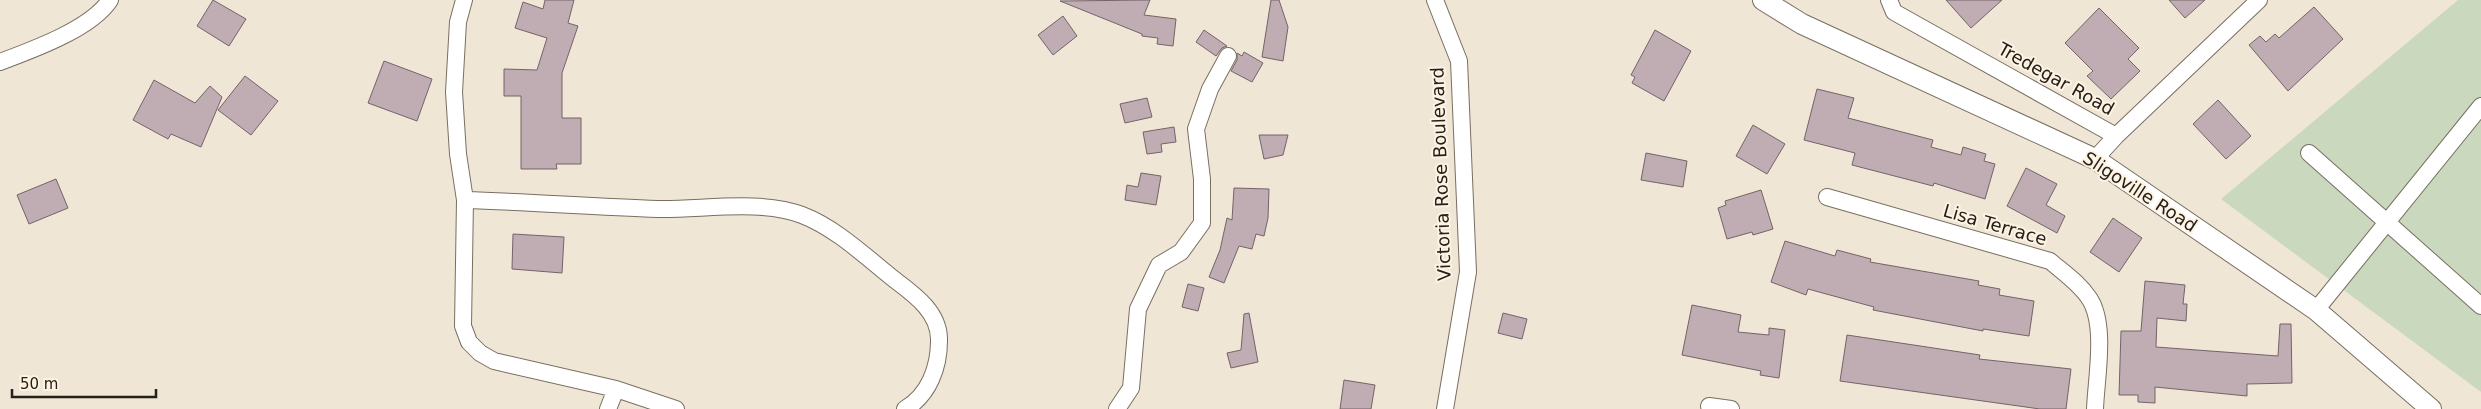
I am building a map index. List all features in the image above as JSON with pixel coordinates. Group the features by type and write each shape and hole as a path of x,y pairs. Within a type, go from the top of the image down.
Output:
{"street":[{"path":"0,62 50,44 104,9 110,0"},
{"path":"464,0 458,22 454,92 458,154 465,200 463,326 469,342 480,353 494,361 616,389 676,409"},
{"name":"Victoria Rose Boulevard","path":"1435,0 1459,61 1468,272 1445,409"},
{"name":"Sligoville Road","path":"1763,0 1802,24 2095,159 2316,310 2431,409"},
{"name":"Tredegar Road","path":"1888,0 1894,12 2116,136 2259,0"},
{"path":"1117,409 1131,388 1138,309 1160,265 1181,252 1202,223 1202,179 1196,129 1210,89 1228,56"},
{"path":"2316,310 2481,106"},
{"path":"2095,159 2116,136"},
{"path":"2308,153 2481,306"},
{"name":"Lisa Terrace","path":"1827,197 2050,261 2074,280 2090,300 2099,323 2095,409"},
{"path":"465,200 659,209 752,207 779,209 802,215 832,231 922,300 933,318 939,335 939,356 929,385 917,402 905,409"},
{"path":"608,409 616,389"},
{"path":"1708,406 1731,409"}],"green space":[{"path":"2458,0 2481,0 2481,392 2221,199"}],"building":[{"path":"213,0 246,19 229,46 197,26"},
{"path":"545,0 574,0 568,23 578,26 562,73 562,118 581,118 581,164 556,164 557,169 521,169 521,96 504,96 504,69 537,70 547,38 515,28 523,2 543,9"},
{"path":"1150,0 1144,15 1176,19 1173,46 1157,44 1158,38 1142,36 1142,34 1060,1"},
{"path":"1271,0 1279,0 1288,27 1283,61 1262,57"},
{"path":"1946,0 2002,0 1971,28"},
{"path":"2169,0 2205,0 2185,18"},
{"path":"2314,7 2343,39 2288,91 2249,45 2260,36 2266,42 2275,34 2279,38"},
{"path":"2099,8 2139,48 2128,59 2140,71 2111,99 2087,76 2093,71 2065,43"},
{"path":"1063,16 1077,36 1053,55 1038,35"},
{"path":"1204,30 1227,46 1222,48 1216,56 1196,42"},
{"path":"1655,30 1691,51 1664,101 1632,83 1635,77 1631,75"},
{"path":"1244,52 1263,63 1252,82 1231,71 1237,60 1237,53 1242,56"},
{"path":"384,61 432,79 417,121 368,103"},
{"path":"245,76 278,101 251,135 218,110"},
{"path":"154,80 195,103 210,86 222,97 201,147 171,134 168,139 133,120"},
{"path":"1817,89 1854,98 1848,118 1933,140 1931,147 1961,155 1963,147 1986,154 1984,161 1995,164 1985,199 1934,183 1933,186 1852,165 1855,153 1804,140"},
{"path":"1147,98 1152,117 1125,123 1120,104"},
{"path":"2218,100 2251,136 2226,159 2193,124"},
{"path":"1753,125 1785,144 1767,174 1736,156"},
{"path":"1174,127 1176,142 1161,144 1162,152 1147,154 1143,132"},
{"path":"1259,135 1288,135 1283,155 1264,159"},
{"path":"1646,153 1687,161 1683,187 1641,180"},
{"path":"2026,168 2057,184 2046,205 2065,216 2057,233 2007,206"},
{"path":"1141,173 1161,176 1156,205 1125,200 1127,185 1138,187"},
{"path":"56,179 68,208 29,224 17,195"},
{"path":"1234,188 1269,189 1268,218 1264,236 1256,234 1252,249 1239,246 1224,283 1209,277 1220,250 1227,218 1232,220"},
{"path":"1761,190 1773,229 1753,235 1752,232 1727,239 1718,208 1726,205 1725,201"},
{"path":"2113,218 2142,238 2119,272 2090,252"},
{"path":"513,234 564,237 562,273 512,269"},
{"path":"1785,241 1835,256 1837,250 1871,259 1870,262 1979,281 1978,285 2000,289 1999,295 2034,301 2029,336 1983,329 1983,331 1873,310 1874,307 1808,289 1806,295 1771,282"},
{"path":"2145,281 2185,285 2183,304 2187,304 2186,321 2157,318 2156,347 2278,356 2280,324 2291,324 2292,383 2247,384 2247,396 2155,387 2155,403 2138,402 2138,395 2119,395 2121,331 2141,331"},
{"path":"1188,284 1204,288 1198,311 1182,307"},
{"path":"1692,305 1741,315 1738,332 1769,335 1769,328 1785,330 1779,378 1760,375 1761,371 1682,355"},
{"path":"1249,313 1258,362 1231,368 1227,353 1241,350 1244,314"},
{"path":"1503,313 1527,319 1522,339 1498,333"},
{"path":"1847,335 1980,355 1979,359 2071,369 2066,409 2040,409 1840,381"},
{"path":"1344,380 1375,385 1371,409 1340,409"}]}
